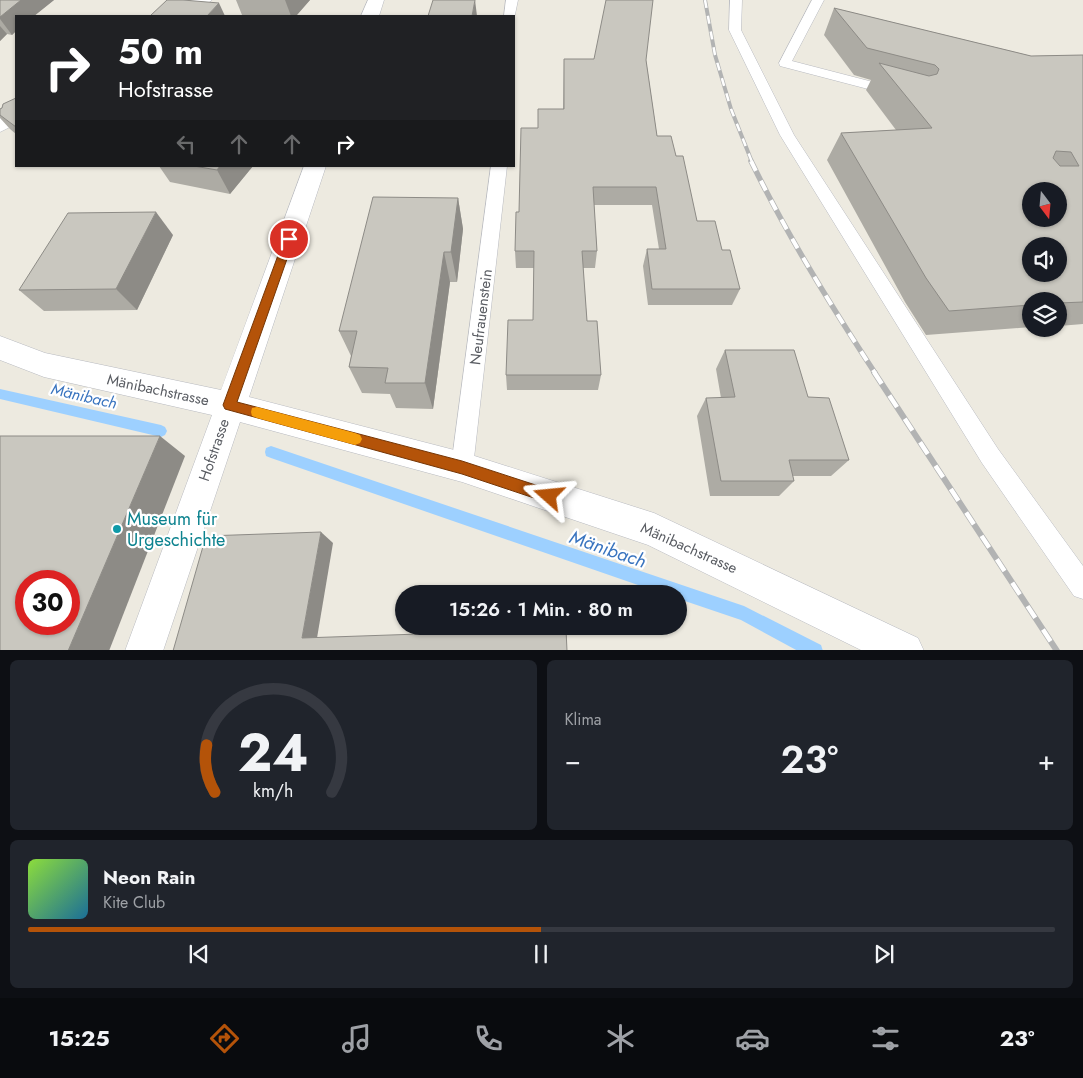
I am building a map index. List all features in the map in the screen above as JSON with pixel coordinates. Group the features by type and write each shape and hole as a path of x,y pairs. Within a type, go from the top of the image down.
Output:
{"street":[{"path":"181,15 204,0"},
{"path":"370,15 376,0"},
{"path":"0,125 15,116"},
{"name":"Hofstrasse","path":"144,650 315,167"},
{"name":"Mänibachstrasse","path":"0,348 44,365 229,405 462,467 654,530 905,650"}],"lane":[{"path":"510,15 512,0"},
{"path":"736,0 735,30 787,135 990,456 1083,587"},
{"path":"818,0 785,63 905,95"},
{"name":"Neufrauenstein","path":"462,467 499,167"}],"building":[{"path":"0,0 21,0 0,17"},
{"path":"167,0 219,3 208,15 151,15"},
{"path":"433,0 475,0 472,15 428,15"},
{"path":"606,0 653,0 646,60 657,136 671,136 676,156 683,156 697,221 715,221 722,250 730,250 740,289 652,289 647,249 666,249 656,187 593,187 597,251 582,251 587,321 597,321 601,375 506,375 508,320 533,320 534,251 515,251 516,212 519,212 521,128 538,128 538,109 564,109 564,59 594,59"},
{"path":"834,8 1031,56 1083,55 1083,302 1067,303 1067,292 1022,292 1022,306 949,311 926,278 841,133 932,128 879,63 929,76 937,74 939,69 935,65 867,48","holes":["1056,151 1071,152 1079,166 1060,166 1053,158"]},
{"path":"15,98 15,126 0,115 0,109 3,104"},
{"path":"200,167 219,167 217,170"},
{"path":"373,197 458,198 451,252 444,252 425,383 385,383 388,368 349,367 357,331 339,331"},
{"path":"156,212 116,289 19,290 68,213"},
{"path":"725,350 794,350 808,397 829,398 849,460 789,460 794,481 721,481 706,398 735,397"},
{"path":"0,436 160,436 80,623 80,570 15,570 15,635 75,635 68,650 0,650"},
{"path":"321,532 302,638 395,635 566,635 567,650 173,650 206,536"}],"waterway":[{"name":"Mänibach","path":"0,394 161,431"},
{"name":"Mänibach","path":"271,452 744,614 813,650"}],"railway":[{"path":"705,0 715,55 731,109 752,162"},
{"path":"751,161 779,216 875,373"},
{"path":"874,372 1056,650"}],"slow traffic":[{"path":"257,412 355,439"}],"place":[{"name":"Museum für Urgeschichte","path":"117,529"}],"route":[{"path":"289,239 229,405 462,467 549,496"}]}
